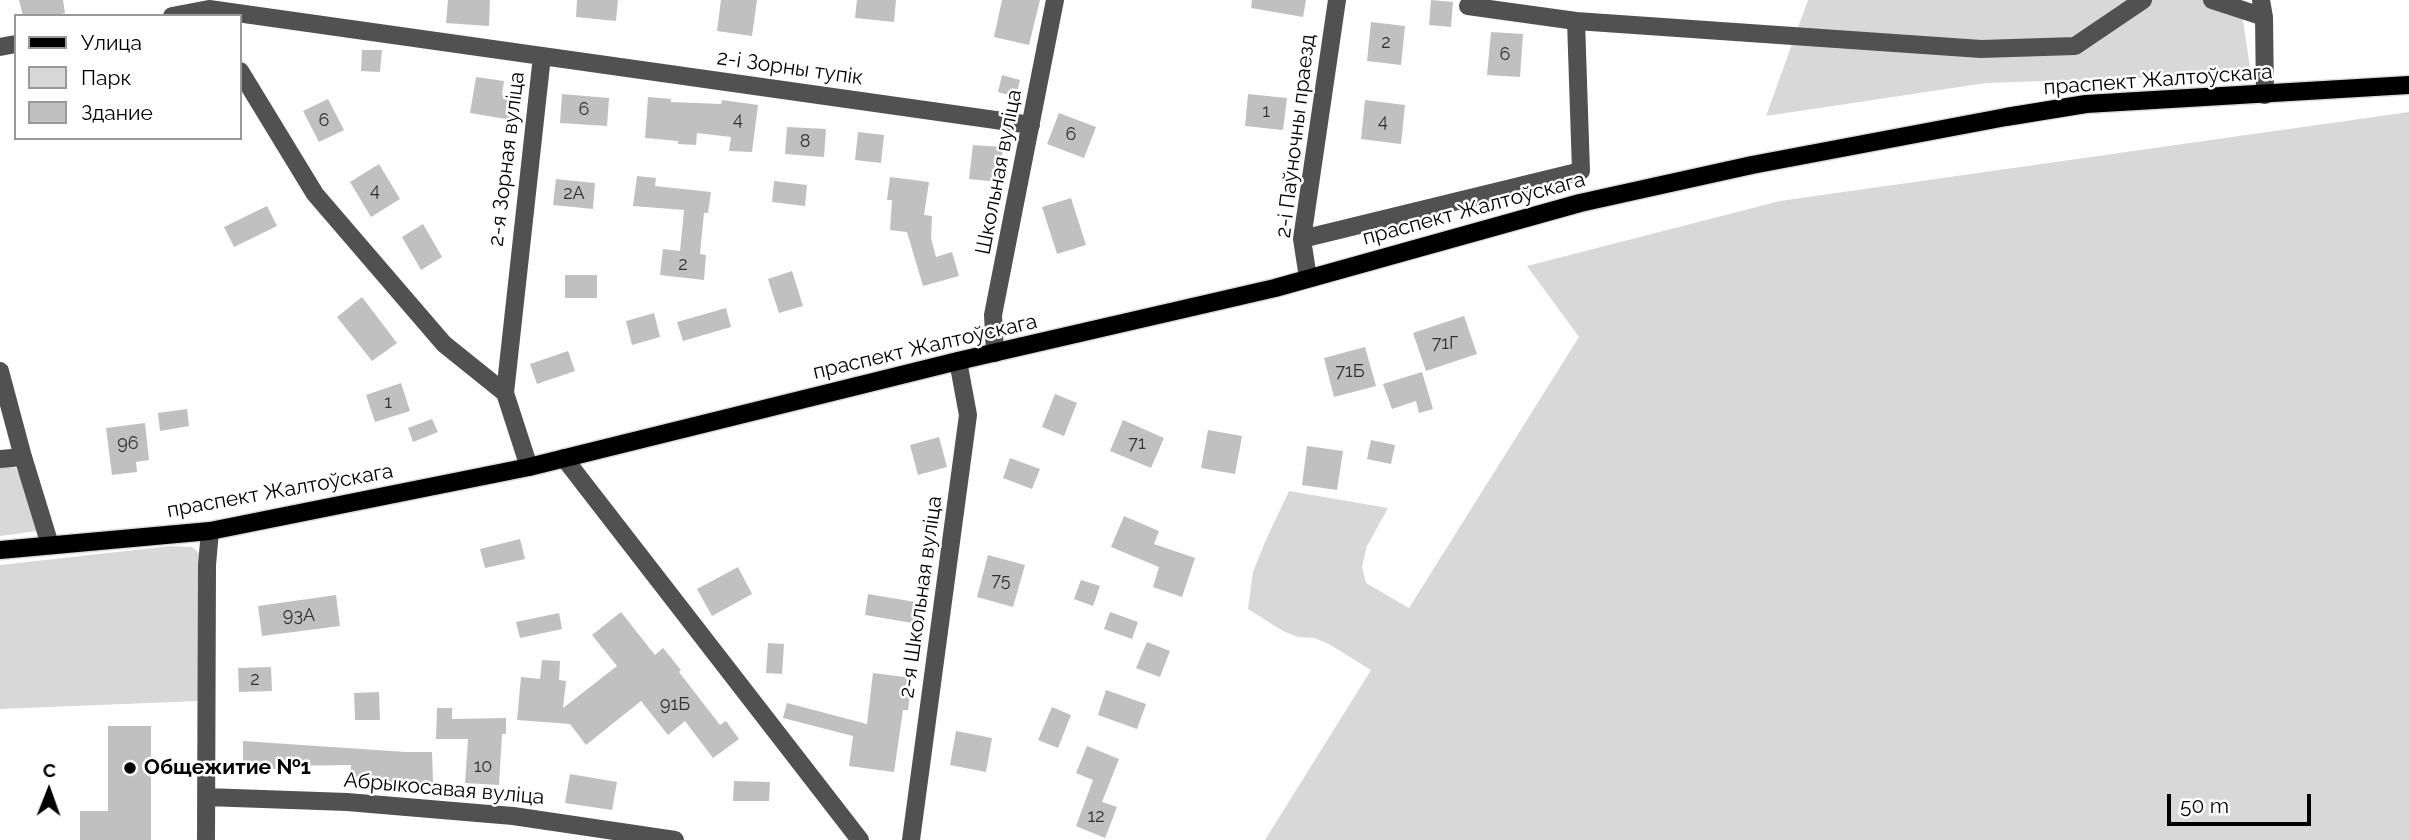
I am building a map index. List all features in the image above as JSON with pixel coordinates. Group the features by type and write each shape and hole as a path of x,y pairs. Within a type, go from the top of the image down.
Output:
{"main road":[{"name":"праспект Жалтоўскага","path":"0,550 210,531 530,467 1308,278 1580,203 1833,149 2086,104 2409,85"}],"street":[{"name":"Школьная вуліца","path":"995,353 993,315 1055,0"},
{"name":"2-і Паўночны праезд","path":"1308,278 1302,239 1337,0"},
{"path":"1468,6 1576,21 1981,49 2075,46 2143,0"},
{"path":"2212,0 2262,8 2265,95"},
{"name":"2-я Зорная вуліца","path":"181,14 209,8 542,56 505,393 530,467"},
{"path":"1302,239 1581,171 1576,21"},
{"name":"2-і Зорны тупік","path":"542,56 1031,125"},
{"path":"242,74 315,194 444,344 505,393"},
{"name":"2-я Школьная вуліца","path":"911,840 968,415 958,361"},
{"path":"0,371 50,545"},
{"path":"0,459 23,457"},
{"path":"564,458 860,840"},
{"path":"206,840 207,565 210,531"},
{"name":"Абрыкосавая вуліца","path":"206,797 347,802 513,816 675,840"}],"green space":[{"path":"1808,0 2240,0 2251,74 1986,83 1766,116"},
{"path":"2409,112 2409,840 1265,840 1371,670 1329,644 1283,631 1248,609 1253,572 1265,542 1289,491 1388,508 1367,546 1362,567 1366,583 1409,608 1579,337 1527,266 1780,201"},
{"path":"0,466 16,468 38,531 0,536"},
{"path":"171,546 192,547 200,554 198,701 0,709 0,565"}],"building":[{"path":"19,0 63,0 65,13 22,14"},
{"path":"448,0 490,0 489,26 446,23"},
{"path":"577,0 618,0 616,21 576,17"},
{"path":"721,0 757,0 752,36 717,31"},
{"path":"857,0 896,0 894,22 855,18"},
{"path":"1002,0 1040,0 1029,45 994,37"},
{"path":"1252,0 1306,0 1303,17 1251,8"},
{"path":"1431,0 1453,2 1451,27 1429,25"},
{"path":"1371,22 1405,26 1401,65 1367,61"},
{"path":"1491,32 1523,34 1520,77 1487,75"},
{"path":"362,50 382,50 380,72 361,71"},
{"path":"1002,75 1020,80 1016,97 998,92"},
{"path":"476,77 504,81 502,95 516,97 512,120 470,113"},
{"path":"562,94 609,98 607,126 560,123"},
{"path":"1248,94 1287,98 1283,130 1245,126"},
{"path":"648,97 671,99 671,102 721,104 722,100 758,105 752,152 729,151 731,137 697,133 696,145 645,138"},
{"path":"328,99 344,130 319,142 303,111"},
{"path":"1365,100 1405,105 1401,144 1361,139"},
{"path":"1059,113 1096,127 1084,158 1047,144"},
{"path":"787,127 826,129 824,157 785,154"},
{"path":"858,132 884,135 881,163 855,160"},
{"path":"973,145 1003,147 999,182 969,179"},
{"path":"379,164 400,199 371,217 350,182"},
{"path":"637,176 656,178 655,186 711,192 708,213 704,213 700,254 706,255 704,280 660,275 663,249 680,251 684,210 633,206"},
{"path":"890,177 929,182 924,215 932,216 931,238 936,257 952,252 959,276 923,286 907,232 890,230 892,200 887,200"},
{"path":"556,179 595,183 593,209 553,205"},
{"path":"774,181 807,185 805,206 772,202"},
{"path":"1071,198 1086,245 1057,254 1042,207"},
{"path":"267,206 277,226 234,247 224,227"},
{"path":"423,224 442,257 421,270 402,237"},
{"path":"792,271 803,306 779,313 768,279"},
{"path":"565,275 597,275 597,298 565,298"},
{"path":"362,297 397,343 372,361 337,317"},
{"path":"726,308 731,327 683,341 677,322"},
{"path":"654,313 660,337 632,345 626,321"},
{"path":"1464,316 1477,354 1426,371 1413,333"},
{"path":"1365,347 1376,386 1334,397 1324,358"},
{"path":"568,351 575,371 537,384 530,364"},
{"path":"1422,372 1433,409 1419,413 1416,401 1392,409 1383,384"},
{"path":"401,383 410,411 375,422 366,395"},
{"path":"1055,394 1077,403 1064,436 1042,427"},
{"path":"187,409 189,426 160,431 158,413"},
{"path":"432,419 438,432 413,442 408,428"},
{"path":"1123,420 1164,438 1151,468 1110,451"},
{"path":"145,423 149,460 136,462 137,472 112,475 106,428"},
{"path":"1208,430 1242,436 1235,474 1201,468"},
{"path":"939,437 947,467 918,475 910,445"},
{"path":"1371,440 1395,445 1391,464 1367,459"},
{"path":"1307,446 1343,451 1337,490 1302,485"},
{"path":"1010,458 1040,469 1032,489 1003,478"},
{"path":"1124,516 1159,531 1154,544 1195,558 1182,597 1153,587 1159,567 1111,547"},
{"path":"520,539 525,559 485,568 480,549"},
{"path":"988,555 1025,565 1013,607 977,597"},
{"path":"738,567 752,594 712,616 697,589"},
{"path":"1081,580 1100,586 1093,606 1074,599"},
{"path":"868,594 921,603 918,624 865,615"},
{"path":"336,595 340,626 262,636 258,606"},
{"path":"621,612 655,655 663,648 720,725 726,721 739,739 713,758 685,721 668,735 641,701 586,745 570,724 517,720 521,677 540,679 542,660 560,661 559,680 566,681 563,708 617,666 592,635"},
{"path":"1110,612 1138,622 1132,639 1104,629"},
{"path":"559,613 562,629 520,638 516,622"},
{"path":"1147,642 1170,651 1160,677 1136,668"},
{"path":"768,643 784,644 782,674 766,673"},
{"path":"271,667 272,691 239,692 238,668"},
{"path":"873,673 912,678 908,710 903,710 894,772 849,766 853,736 783,718 787,703 867,724"},
{"path":"1106,690 1146,704 1137,729 1098,715"},
{"path":"379,692 380,720 355,720 354,693"},
{"path":"1052,707 1071,715 1058,748 1038,740"},
{"path":"437,708 452,708 452,719 506,718 506,734 502,734 499,785 465,783 468,739 436,739"},
{"name":"Общежитие №1","path":"108,726 151,726 151,840 80,840 80,811 108,811"},
{"path":"956,731 992,738 986,772 950,765"},
{"path":"243,741 432,752 433,782 350,779 351,765 243,769"},
{"path":"1087,746 1119,759 1102,802 1117,807 1105,838 1076,826 1093,780 1076,773"},
{"path":"570,774 617,782 612,810 565,803"},
{"path":"734,781 770,782 769,801 733,801"}],"place":[{"name":"Общежитие №1","path":"130,768"}]}
